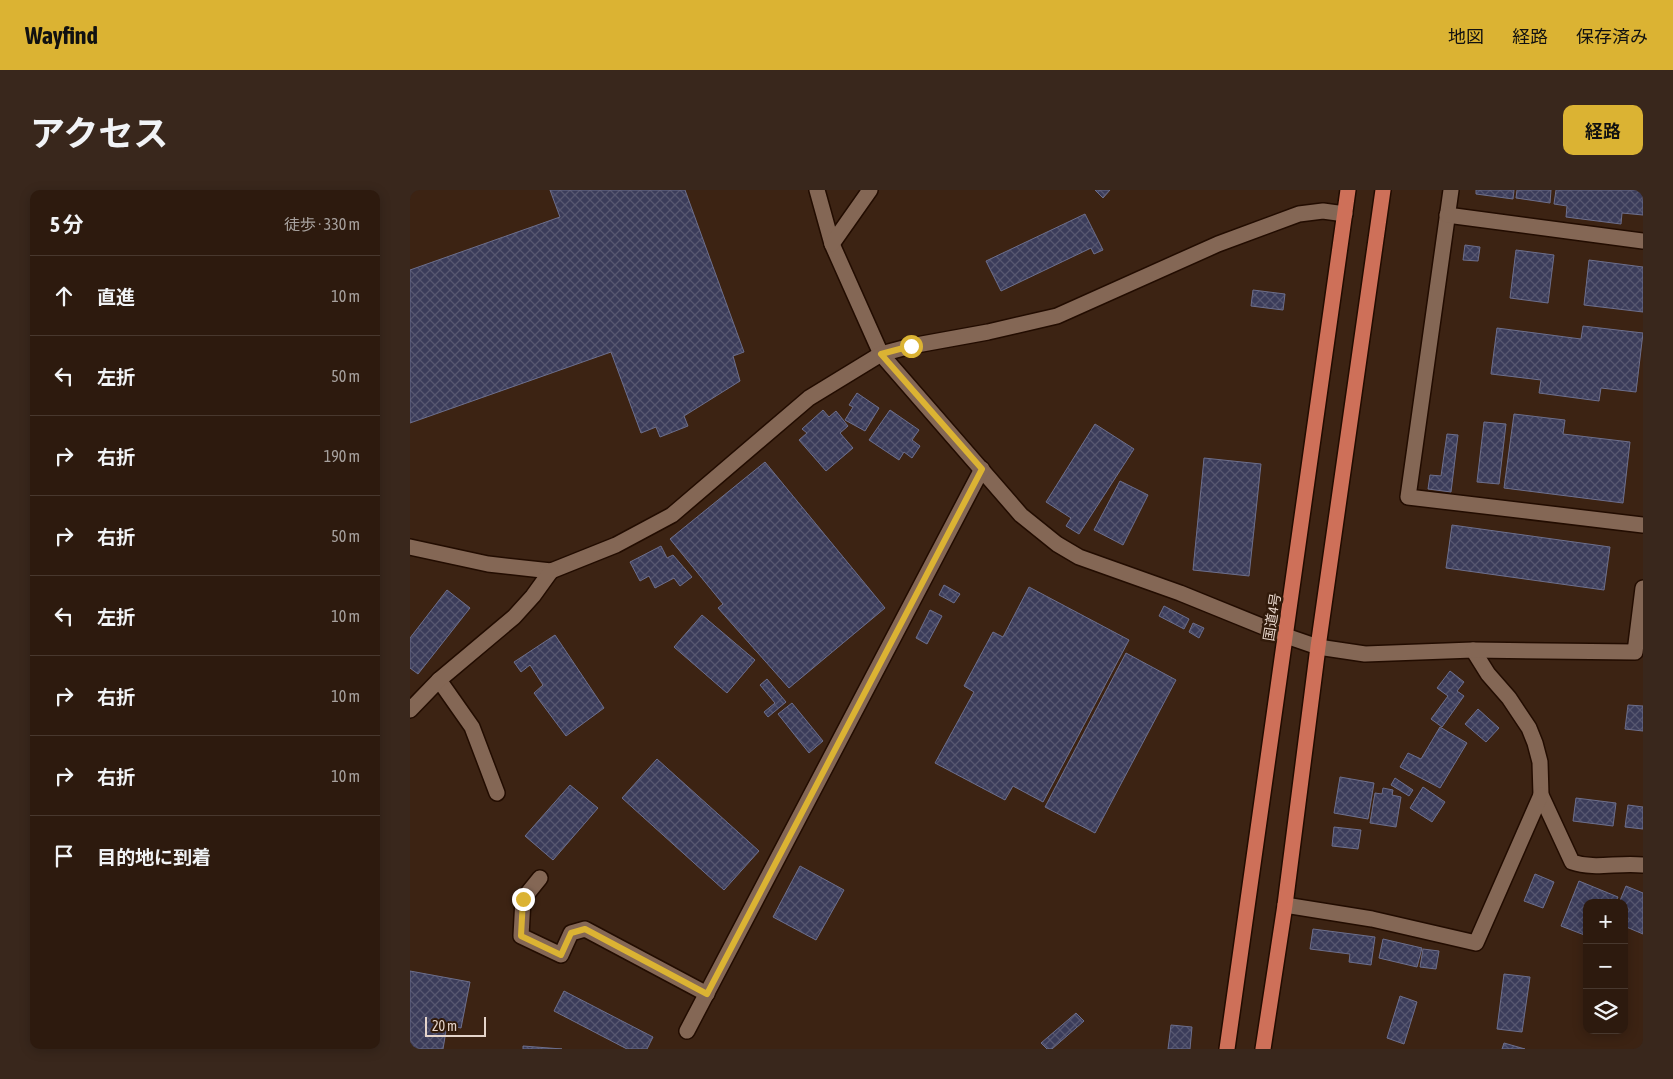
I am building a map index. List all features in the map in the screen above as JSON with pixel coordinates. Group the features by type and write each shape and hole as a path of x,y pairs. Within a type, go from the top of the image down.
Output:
{"highway":[{"name":"国道4号","path":"1227,1049 1348,190"},
{"path":"1263,1049 1285,905 1318,647 1383,190"}],"street":[{"path":"817,190 832,244 881,354 1021,515 1057,544 1079,557 1180,593 1318,647 1365,654 1473,650 1635,652 1643,588"},
{"path":"832,244 870,190"},
{"path":"1451,190 1408,497 1643,525"},
{"path":"410,547 488,564 551,572 616,545 672,515 809,398 881,354 1057,316 1218,244 1299,214 1323,211 1345,214"},
{"path":"1447,215 1643,241"},
{"path":"687,1031 982,469"},
{"path":"410,710 439,680 514,617 551,572"},
{"path":"1473,650 1488,674 1509,698 1529,728 1536,743 1540,762 1542,795 1572,862 1584,866 1643,865"},
{"path":"439,680 472,727 497,793"},
{"path":"1285,905 1372,919 1476,943 1542,795"},
{"path":"540,878 523,899 521,936 561,955 571,933 585,929 707,994"}],"building":[{"path":"550,190 685,190 744,352 733,356 740,381 684,416 688,426 660,437 656,427 641,433 611,352 410,423 410,270 560,217"},
{"path":"1095,190 1110,190 1103,198"},
{"path":"1476,190 1514,190 1513,199 1476,194"},
{"path":"1517,190 1551,190 1550,203 1516,198"},
{"path":"1556,190 1643,190 1643,215 1622,213 1621,224 1566,217 1567,206 1554,204"},
{"path":"1085,214 1103,250 1094,254 1091,248 1001,291 986,261"},
{"path":"1465,245 1480,247 1478,261 1463,260"},
{"path":"1516,250 1554,255 1548,303 1510,298"},
{"path":"1589,260 1643,267 1643,312 1584,305"},
{"path":"1253,290 1285,294 1283,310 1251,306"},
{"path":"1583,326 1643,333 1636,392 1601,388 1599,401 1539,393 1541,380 1491,374 1497,328 1581,339"},
{"path":"857,393 879,408 865,431 845,420 853,407 849,405"},
{"path":"823,410 829,417 836,411 848,426 840,433 853,448 826,471 799,440 807,433 802,429"},
{"path":"890,410 919,430 912,440 920,446 912,458 904,452 899,460 869,440"},
{"path":"1514,414 1565,420 1563,434 1630,442 1623,503 1504,488"},
{"path":"1484,422 1506,424 1499,484 1477,482"},
{"path":"1095,424 1134,449 1079,534 1066,526 1071,518 1046,502"},
{"path":"1447,434 1458,435 1451,492 1428,489 1430,475 1441,476"},
{"path":"1204,458 1261,464 1249,576 1193,570"},
{"path":"765,462 885,608 789,688 718,608 723,604 670,539"},
{"path":"1120,481 1148,495 1123,545 1094,530"},
{"path":"1452,525 1610,547 1604,590 1446,568"},
{"path":"661,546 667,558 673,555 692,577 680,586 674,578 655,588 649,576 640,581 630,562"},
{"path":"944,585 960,594 954,603 939,595"},
{"path":"1029,587 1129,640 1043,802 1013,786 1005,800 935,763 974,692 964,686 993,632 1003,637"},
{"path":"447,590 470,608 418,674 410,668 410,638"},
{"path":"1164,606 1189,619 1184,629 1159,616"},
{"path":"930,610 942,616 927,644 916,638"},
{"path":"702,615 755,660 727,693 674,647"},
{"path":"1193,623 1204,628 1199,638 1189,632"},
{"path":"555,635 604,708 566,736 534,693 543,685 530,665 521,672 514,662"},
{"path":"1126,653 1176,680 1095,833 1045,807"},
{"path":"1450,671 1464,682 1457,691 1464,696 1442,727 1431,719 1448,696 1437,688"},
{"path":"767,679 786,702 768,717 764,712 775,703 760,685"},
{"path":"792,703 823,741 809,753 778,714"},
{"path":"1628,705 1643,706 1643,731 1625,729"},
{"path":"1478,709 1499,728 1486,742 1465,724"},
{"path":"1440,727 1467,743 1440,788 1400,767 1408,753 1421,759"},
{"path":"657,759 759,851 724,890 622,798"},
{"path":"1340,777 1374,783 1368,819 1334,813"},
{"path":"1395,778 1413,790 1409,796 1391,785"},
{"path":"570,785 598,808 553,860 525,836"},
{"path":"1423,787 1445,802 1432,822 1410,808"},
{"path":"1383,788 1393,790 1392,795 1401,797 1396,827 1370,823 1375,793 1382,794"},
{"path":"1576,798 1616,803 1613,826 1573,821"},
{"path":"1628,805 1643,807 1643,829 1625,827"},
{"path":"1334,827 1361,830 1358,849 1332,846"},
{"path":"800,866 844,890 816,940 773,917"},
{"path":"1535,874 1554,882 1543,908 1524,901"},
{"path":"1579,881 1618,897 1617,899 1583,899 1583,934 1561,926"},
{"path":"1626,886 1643,893 1643,934 1628,928 1628,899 1621,899"},
{"path":"1313,929 1375,937 1371,965 1349,962 1350,954 1310,949"},
{"path":"1383,939 1422,948 1417,967 1379,958"},
{"path":"1423,949 1439,951 1436,969 1420,967"},
{"path":"410,971 470,982 461,1028 447,1025 443,1049 410,1049"},
{"path":"1504,974 1530,977 1522,1032 1497,1029"},
{"path":"564,991 653,1037 647,1049 627,1049 554,1011"},
{"path":"1400,996 1417,1002 1404,1044 1387,1038"},
{"path":"1076,1013 1084,1021 1052,1049 1047,1049 1041,1043"},
{"path":"1171,1025 1192,1027 1190,1049 1168,1049"},
{"path":"1504,1043 1525,1049 1502,1049"},
{"path":"523,1046 562,1049 523,1049"}],"route":[{"path":"523,899 521,936 561,955 571,933 585,929 707,994 982,469 881,354 911,346"}]}
